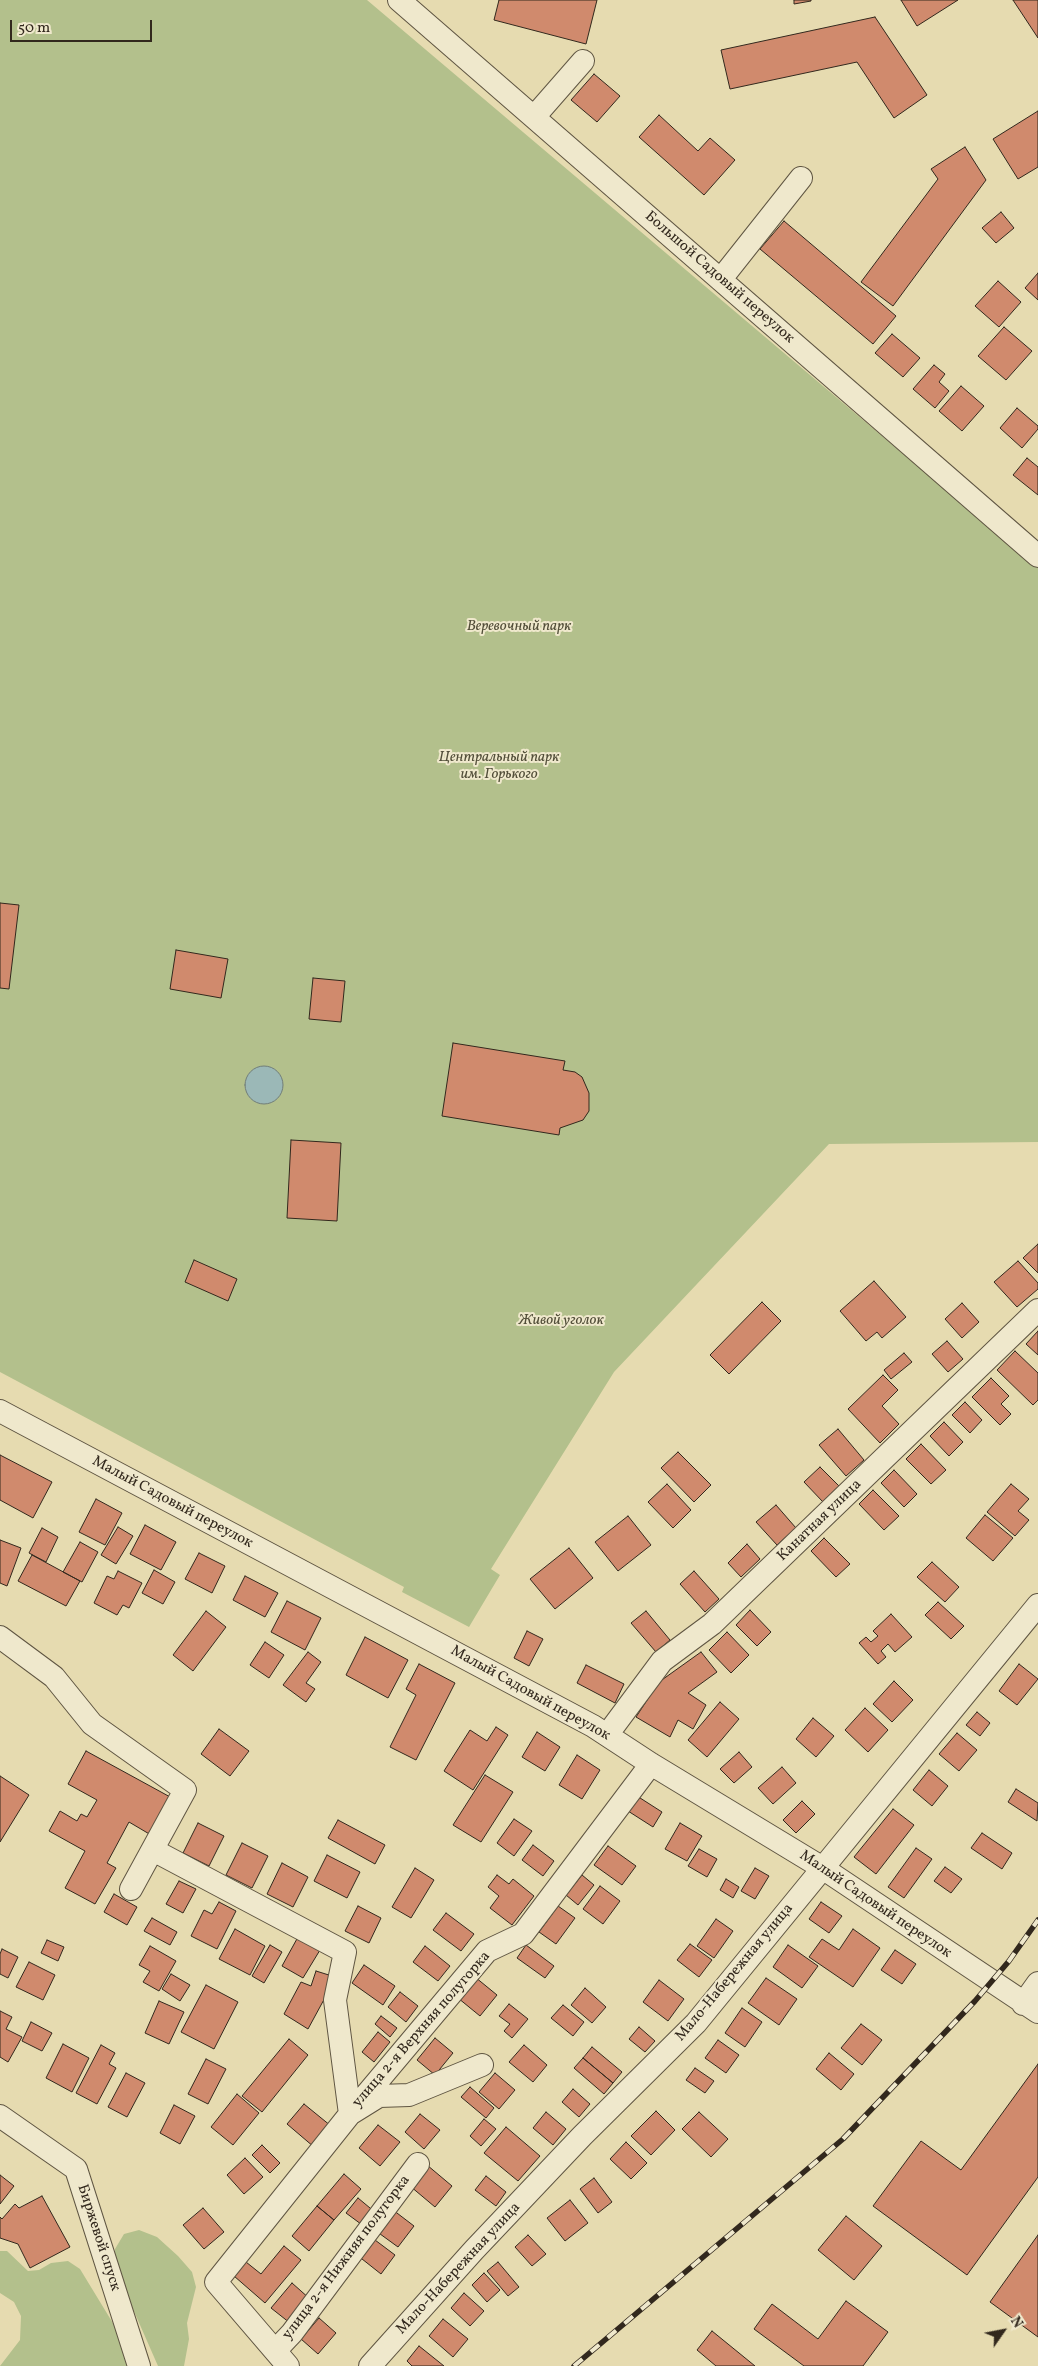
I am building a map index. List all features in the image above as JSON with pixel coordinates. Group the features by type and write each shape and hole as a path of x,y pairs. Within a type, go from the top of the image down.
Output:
{"street":[{"name":"Большой Садовый переулок","path":"399,0 1038,556"},
{"path":"534,117 583,61"},
{"path":"721,279 801,178"},
{"name":"Канатная улица","path":"607,1735 662,1661 712,1624 1038,1310"},
{"name":"Малый Садовый переулок","path":"0,1411 607,1735 650,1764 821,1868 1031,2008"},
{"name":"Мало-Набережная улица","path":"370,2366 528,2193 696,2023 1038,1604"},
{"path":"0,1637 54,1677 92,1724 185,1790 131,1888"},
{"name":"улица 2-я Верхняя полугорка","path":"281,2359 216,2282 350,2114 487,1951 523,1934 650,1764"},
{"path":"153,1850 345,1952 335,2000 350,2114 379,2096 409,2096 482,2065"},
{"path":"1031,2008 1038,1983"},
{"name":"Биржевой спуск","path":"0,2116 76,2169 139,2366"},
{"name":"улица 2-я Нижняя полугорка","path":"281,2359 292,2333 418,2164"}],"green space":[{"name":"Центральный парк им. Горького","path":"0,0 367,0 1038,568 1038,1142 829,1144 614,1372 491,1569 500,1575 469,1627 402,1592 404,1587 0,1372"},
{"path":"139,2230 157,2237 192,2272 196,2287 187,2323 189,2339 184,2366 158,2366 115,2268 115,2249 124,2234"},
{"path":"0,2251 7,2251 28,2271 39,2270 51,2263 68,2261 80,2269 139,2366 0,2366 20,2340 21,2316 14,2302 0,2293"}],"water":[{"path":"264,1066 277,1072 283,1085 277,1098 264,1104 251,1098 245,1085 251,1072"}],"building":[{"path":"499,0 597,0 586,44 494,20"},
{"path":"794,0 811,0 811,1 794,4"},
{"path":"901,0 958,0 917,26"},
{"path":"1013,0 1038,0 1038,38"},
{"path":"875,17 927,95 894,118 857,62 730,89 721,50"},
{"path":"594,74 620,96 597,122 571,100"},
{"path":"1038,111 1038,167 1018,179 993,139"},
{"path":"659,115 698,151 710,138 735,160 704,195 639,137"},
{"path":"965,147 986,180 893,306 861,282 938,179 931,169"},
{"path":"1001,212 1014,228 996,243 982,228"},
{"path":"784,221 896,316 873,344 760,249"},
{"path":"1038,273 1038,300 1025,288"},
{"path":"998,281 1021,302 999,327 975,306"},
{"path":"1004,327 1032,351 1006,380 978,356"},
{"path":"892,334 920,358 903,377 875,353"},
{"path":"934,365 945,374 939,382 949,391 935,408 913,389"},
{"path":"961,386 984,406 962,431 939,411"},
{"path":"1017,408 1038,426 1038,429 1022,448 1000,428"},
{"path":"1027,458 1038,467 1038,495 1013,475"},
{"path":"0,903 19,905 9,989 0,988"},
{"path":"176,950 228,959 221,998 170,989"},
{"path":"313,978 345,981 341,1022 309,1019"},
{"path":"453,1043 565,1061 563,1070 575,1072 582,1077 589,1093 589,1111 583,1120 560,1128 559,1135 442,1116"},
{"path":"291,1140 341,1143 337,1221 287,1218"},
{"path":"1038,1244 1038,1273 1023,1258"},
{"path":"194,1260 237,1279 228,1301 185,1282"},
{"path":"1018,1261 1038,1283 1038,1289 1017,1307 994,1282"},
{"path":"874,1281 906,1317 882,1338 877,1332 866,1341 840,1311"},
{"path":"762,1302 781,1321 729,1374 710,1355"},
{"path":"962,1303 979,1322 962,1338 945,1319"},
{"path":"1038,1331 1038,1355 1026,1344"},
{"path":"947,1341 963,1359 948,1372 932,1354"},
{"path":"1015,1351 1038,1373 1038,1400 1033,1405 997,1370"},
{"path":"904,1353 912,1362 891,1379 884,1370"},
{"path":"883,1375 898,1390 882,1406 899,1424 880,1443 848,1409"},
{"path":"991,1378 1009,1396 1001,1404 1011,1414 1000,1425 972,1397"},
{"path":"965,1402 982,1420 970,1433 952,1415"},
{"path":"944,1422 963,1442 949,1456 930,1436"},
{"path":"838,1429 864,1460 846,1476 819,1445"},
{"path":"921,1444 946,1470 931,1484 906,1459"},
{"path":"678,1452 711,1485 694,1502 661,1468"},
{"path":"0,1455 52,1482 33,1518 0,1500"},
{"path":"820,1467 839,1486 823,1502 804,1482"},
{"path":"894,1470 917,1494 904,1507 881,1483"},
{"path":"667,1484 691,1510 673,1528 648,1502"},
{"path":"1011,1484 1029,1499 1018,1511 1029,1520 1015,1536 987,1512"},
{"path":"873,1490 899,1516 884,1530 859,1504"},
{"path":"96,1499 122,1513 105,1545 79,1532"},
{"path":"776,1505 796,1528 777,1545 756,1522"},
{"path":"985,1515 1013,1538 993,1561 966,1538"},
{"path":"628,1516 651,1545 618,1571 595,1542"},
{"path":"145,1525 176,1542 161,1570 130,1554"},
{"path":"118,1527 133,1536 116,1564 101,1555"},
{"path":"42,1528 58,1537 46,1562 29,1553"},
{"path":"824,1538 850,1564 836,1577 811,1551"},
{"path":"0,1540 21,1548 7,1586 0,1583"},
{"path":"80,1542 98,1552 82,1582 63,1572"},
{"path":"747,1544 760,1559 741,1577 728,1563"},
{"path":"569,1548 593,1578 555,1609 530,1579"},
{"path":"199,1553 225,1566 212,1593 185,1579"},
{"path":"32,1555 80,1581 66,1606 18,1581"},
{"path":"932,1562 959,1587 945,1602 917,1577"},
{"path":"154,1570 175,1582 163,1604 142,1593"},
{"path":"118,1571 142,1583 129,1608 123,1605 117,1615 94,1603 107,1576 114,1579"},
{"path":"694,1571 719,1599 705,1612 680,1584"},
{"path":"245,1576 278,1593 265,1617 233,1600"},
{"path":"287,1601 321,1618 305,1650 271,1632"},
{"path":"938,1602 964,1626 951,1639 925,1615"},
{"path":"750,1610 771,1632 757,1646 736,1625"},
{"path":"206,1611 226,1627 193,1671 173,1655"},
{"path":"646,1611 670,1640 656,1652 631,1623"},
{"path":"891,1614 912,1637 895,1652 888,1644 881,1651 886,1657 878,1664 859,1643 866,1637 871,1642 878,1636 873,1631"},
{"path":"527,1631 543,1639 529,1666 514,1658"},
{"path":"727,1632 749,1655 731,1673 709,1650"},
{"path":"365,1637 408,1660 388,1698 346,1675"},
{"path":"265,1642 284,1655 269,1678 250,1665"},
{"path":"308,1652 321,1662 306,1683 315,1689 306,1702 283,1685"},
{"path":"701,1652 717,1672 688,1693 706,1705 693,1729 678,1720 670,1737 636,1717 659,1682"},
{"path":"419,1664 455,1683 416,1760 390,1747 416,1695 406,1689"},
{"path":"1019,1664 1038,1679 1017,1705 999,1691"},
{"path":"586,1665 624,1684 615,1703 577,1683"},
{"path":"894,1681 913,1700 892,1722 873,1704"},
{"path":"720,1702 739,1719 707,1757 688,1740"},
{"path":"865,1708 888,1730 868,1752 845,1730"},
{"path":"977,1712 990,1723 980,1736 966,1725"},
{"path":"813,1718 834,1736 816,1757 796,1739"},
{"path":"496,1727 508,1735 473,1790 444,1771 470,1730 487,1741"},
{"path":"219,1729 249,1751 230,1776 201,1754"},
{"path":"537,1732 560,1747 545,1771 522,1757"},
{"path":"957,1733 977,1750 959,1771 939,1754"},
{"path":"86,1751 172,1798 151,1835 129,1822 107,1863 116,1868 95,1904 65,1888 85,1851 49,1831 60,1811 77,1821 81,1814 87,1817 97,1800 68,1784"},
{"path":"739,1752 752,1767 734,1783 720,1769"},
{"path":"577,1755 600,1770 582,1799 559,1785"},
{"path":"782,1767 796,1783 773,1804 758,1788"},
{"path":"929,1770 948,1786 932,1806 913,1790"},
{"path":"485,1775 513,1792 481,1842 453,1825"},
{"path":"0,1776 29,1795 0,1842"},
{"path":"1016,1789 1038,1803 1037,1821 1008,1802"},
{"path":"637,1796 662,1812 653,1827 628,1811"},
{"path":"802,1801 815,1814 796,1833 783,1820"},
{"path":"893,1809 914,1825 876,1874 854,1857"},
{"path":"514,1819 532,1831 514,1856 497,1843"},
{"path":"338,1820 385,1845 375,1864 328,1838"},
{"path":"198,1823 224,1836 209,1866 183,1853"},
{"path":"680,1823 702,1836 687,1861 665,1849"},
{"path":"982,1833 1012,1853 1002,1869 971,1848"},
{"path":"242,1843 268,1856 252,1888 226,1875"},
{"path":"533,1845 554,1861 543,1876 522,1860"},
{"path":"608,1846 636,1866 622,1885 594,1865"},
{"path":"916,1848 932,1859 904,1898 888,1887"},
{"path":"699,1849 717,1859 707,1877 688,1866"},
{"path":"327,1855 360,1872 347,1898 314,1881"},
{"path":"282,1863 308,1877 293,1907 267,1894"},
{"path":"945,1867 962,1879 951,1893 934,1881"},
{"path":"415,1868 434,1880 411,1918 392,1907"},
{"path":"755,1868 769,1876 755,1899 741,1891"},
{"path":"497,1875 509,1884 513,1879 534,1896 512,1925 490,1908 499,1896 488,1887"},
{"path":"582,1875 594,1885 578,1905 566,1895"},
{"path":"726,1879 739,1887 733,1898 720,1890"},
{"path":"179,1881 196,1889 183,1913 166,1904"},
{"path":"600,1886 620,1901 603,1924 583,1909"},
{"path":"114,1894 137,1907 127,1925 104,1912"},
{"path":"219,1902 236,1911 217,1949 191,1936 204,1910 212,1914"},
{"path":"821,1902 842,1916 829,1933 809,1919"},
{"path":"358,1906 381,1918 369,1943 345,1931"},
{"path":"558,1906 575,1918 556,1944 539,1932"},
{"path":"446,1913 474,1934 461,1951 433,1930"},
{"path":"152,1918 177,1932 170,1945 144,1931"},
{"path":"716,1919 733,1931 714,1958 697,1946"},
{"path":"235,1929 265,1946 250,1975 219,1959"},
{"path":"853,1929 880,1948 853,1987 809,1957 822,1939 839,1950"},
{"path":"298,1937 320,1950 303,1978 282,1966"},
{"path":"47,1940 64,1947 58,1961 41,1953"},
{"path":"690,1944 712,1960 699,1977 677,1960"},
{"path":"270,1945 282,1952 264,1983 252,1976"},
{"path":"526,1945 554,1966 545,1978 517,1958"},
{"path":"788,1945 818,1966 802,1988 773,1967"},
{"path":"150,1946 176,1961 159,1991 143,1982 150,1971 139,1965"},
{"path":"425,1946 450,1966 438,1981 413,1962"},
{"path":"2,1949 18,1957 8,1978 0,1974 0,1954"},
{"path":"895,1950 916,1964 902,1984 881,1970"},
{"path":"29,1962 55,1975 43,2000 16,1987"},
{"path":"364,1965 395,1986 383,2005 352,1983"},
{"path":"316,1971 332,1976 327,1994 308,2029 284,2014 301,1982 311,1986"},
{"path":"171,1974 190,1985 180,2001 162,1989"},
{"path":"475,1977 497,1995 480,2016 458,1998"},
{"path":"766,1978 797,1999 779,2025 748,2003"},
{"path":"659,1980 684,1999 668,2021 643,2002"},
{"path":"206,1985 238,2002 214,2049 181,2032"},
{"path":"585,1988 606,2007 592,2023 571,2005"},
{"path":"400,1992 418,2006 406,2022 388,2007"},
{"path":"159,2001 184,2012 169,2044 145,2033"},
{"path":"509,2004 528,2019 512,2038 504,2031 510,2024 499,2016"},
{"path":"563,2005 584,2022 573,2036 551,2018"},
{"path":"742,2008 762,2022 745,2047 725,2033"},
{"path":"0,2011 12,2017 6,2029 22,2037 8,2062 0,2057"},
{"path":"381,2016 397,2028 390,2037 375,2024"},
{"path":"31,2022 52,2033 42,2051 22,2041"},
{"path":"861,2024 882,2040 862,2065 841,2048"},
{"path":"639,2027 655,2041 645,2052 629,2039"},
{"path":"378,2032 390,2042 374,2062 362,2052"},
{"path":"435,2038 453,2053 435,2075 417,2060"},
{"path":"289,2039 308,2055 262,2112 242,2096"},
{"path":"718,2040 739,2055 726,2073 705,2058"},
{"path":"63,2044 89,2058 72,2092 46,2078"},
{"path":"101,2045 115,2053 109,2064 116,2068 97,2104 76,2093"},
{"path":"524,2045 547,2065 533,2082 509,2062"},
{"path":"592,2047 622,2072 613,2083 583,2058"},
{"path":"829,2053 854,2074 841,2090 816,2069"},
{"path":"583,2058 613,2083 604,2094 574,2068"},
{"path":"206,2059 226,2069 208,2104 188,2094"},
{"path":"1038,2064 1038,2177 967,2275 873,2206 921,2141 961,2170"},
{"path":"695,2068 714,2081 705,2093 686,2080"},
{"path":"126,2073 145,2083 127,2117 108,2107"},
{"path":"495,2073 515,2090 499,2109 479,2092"},
{"path":"470,2087 494,2108 486,2118 461,2097"},
{"path":"573,2089 590,2104 579,2117 562,2102"},
{"path":"237,2094 259,2113 233,2145 211,2127"},
{"path":"304,2104 331,2126 314,2147 287,2124"},
{"path":"174,2105 195,2116 180,2144 160,2133"},
{"path":"656,2111 675,2130 651,2155 631,2136"},
{"path":"546,2112 566,2129 553,2145 533,2128"},
{"path":"699,2112 728,2139 711,2157 682,2129"},
{"path":"420,2114 440,2130 424,2149 405,2132"},
{"path":"484,2119 496,2129 481,2146 470,2136"},
{"path":"378,2125 400,2142 380,2166 359,2148"},
{"path":"506,2127 540,2156 518,2181 484,2153"},
{"path":"626,2142 647,2163 631,2179 610,2159"},
{"path":"262,2145 280,2163 270,2173 252,2155"},
{"path":"245,2158 263,2177 244,2194 227,2175"},
{"path":"427,2165 452,2186 435,2207 410,2186"},
{"path":"344,2174 361,2189 334,2220 317,2206"},
{"path":"0,2175 14,2186 0,2204"},
{"path":"486,2176 506,2192 496,2206 475,2190"},
{"path":"594,2178 612,2202 598,2213 580,2189"},
{"path":"42,2196 70,2247 30,2268 18,2244 0,2238 0,2217 2,2219 15,2204 19,2208"},
{"path":"358,2198 376,2213 365,2227 346,2213"},
{"path":"570,2200 588,2223 565,2241 547,2218"},
{"path":"317,2206 334,2220 309,2251 292,2236"},
{"path":"203,2208 224,2232 204,2249 183,2225"},
{"path":"393,2210 414,2226 398,2247 376,2231"},
{"path":"846,2216 882,2246 854,2280 818,2250"},
{"path":"528,2235 546,2254 532,2266 515,2247"},
{"path":"1038,2235 1038,2337 990,2302"},
{"path":"371,2237 395,2255 381,2274 357,2255"},
{"path":"284,2246 301,2260 265,2303 234,2276 246,2262 261,2274"},
{"path":"498,2262 519,2287 508,2296 487,2271"},
{"path":"484,2273 500,2290 487,2302 472,2285"},
{"path":"292,2283 310,2299 290,2323 271,2308"},
{"path":"464,2293 484,2311 470,2326 451,2308"},
{"path":"846,2301 888,2332 863,2366 804,2366 754,2329 772,2304 818,2339"},
{"path":"319,2318 336,2333 318,2354 301,2339"},
{"path":"443,2319 468,2339 453,2357 429,2336"},
{"path":"712,2331 755,2366 716,2366 697,2350"},
{"path":"419,2346 444,2366 412,2366 407,2361"}],"railway":[{"path":"574,2366 843,2139 975,2001 1009,1961 1038,1920"}],"park label":[{"name":"Веревочный парк","path":"519,627"},
{"name":"Живой уголок","path":"561,1321"}]}
